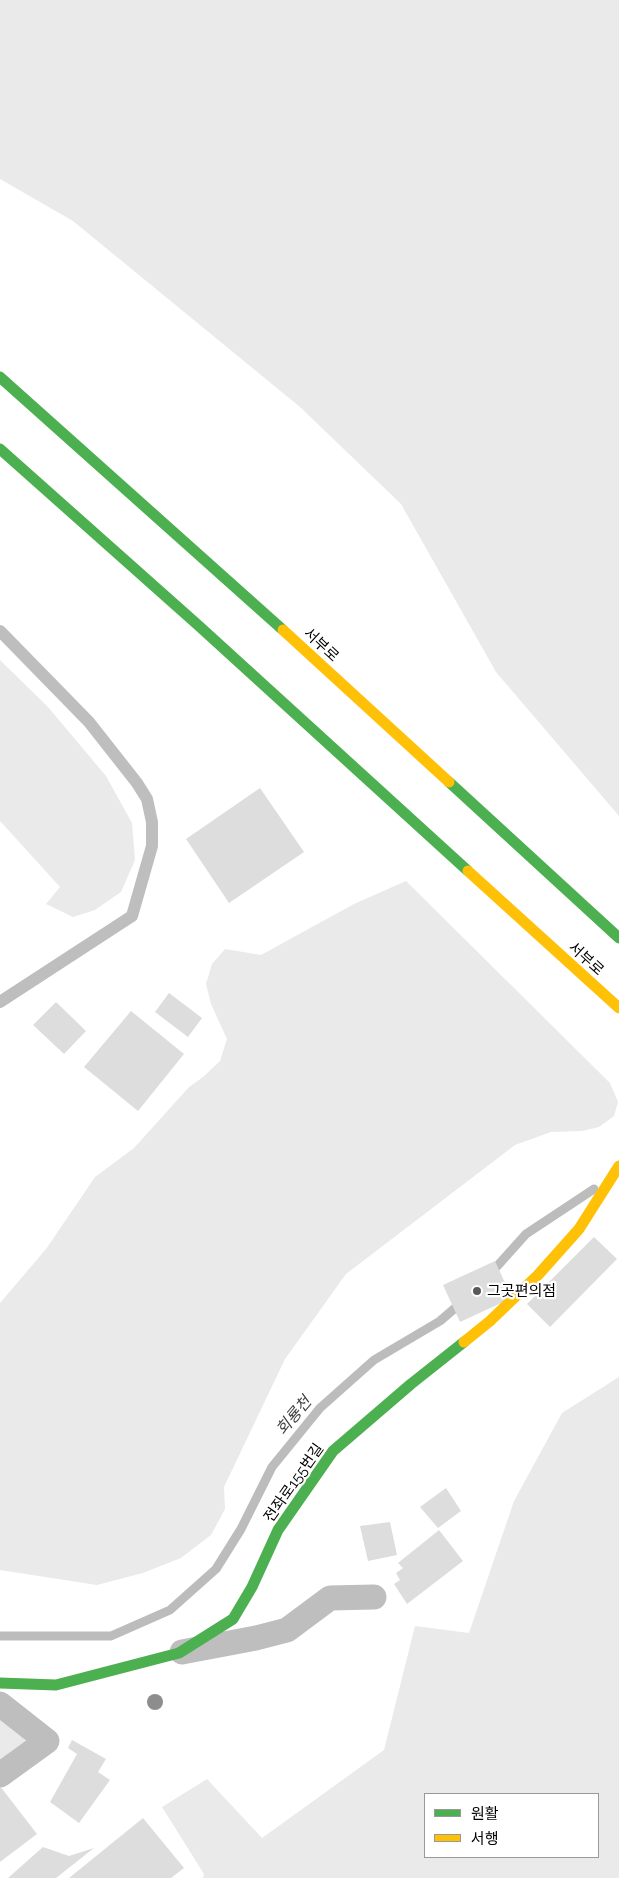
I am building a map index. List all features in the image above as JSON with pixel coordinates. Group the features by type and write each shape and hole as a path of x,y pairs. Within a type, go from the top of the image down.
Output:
{"main road":[{"name":"서부로","path":"0,377 238,589 619,938"},
{"name":"서부로","path":"0,450 199,626 521,921 619,1008"},
{"name":"전좌로155번길","path":"0,1683 56,1685 179,1653 233,1619 252,1587 278,1530 333,1451 411,1384 490,1321 544,1268 580,1228 619,1166"}],"street":[{"path":"179,1653 287,1630 330,1598 374,1597"},
{"path":"0,1704 47,1741 0,1775"}],"lane":[{"path":"0,631 89,722 137,783 147,799 152,822 152,846 132,916 0,1002"}],"shaded area":[{"path":"0,0 619,0 619,816 496,672 401,504 300,407 73,221 0,179"},
{"path":"0,660 48,707 106,776 132,823 135,860 121,892 95,910 73,917 46,904 60,887 0,821"},
{"path":"406,881 610,1083 618,1102 614,1116 599,1127 582,1131 551,1132 515,1145 346,1274 285,1359 224,1487 225,1509 211,1535 181,1558 143,1573 97,1585 0,1570 0,1303 46,1249 95,1177 134,1148 189,1087 220,1061 227,1039 211,1004 206,984 212,964 225,949 261,955 354,904"},
{"path":"619,1377 619,1878 203,1878 204,1874 162,1807 207,1779 262,1838 384,1750 415,1626 469,1633 514,1501 562,1413"},
{"path":"0,1710 36,1742 0,1769"}],"building":[{"path":"260,788 304,852 229,903 186,839"},
{"path":"169,993 202,1018 188,1037 155,1012"},
{"path":"56,1002 86,1031 64,1054 33,1025"},
{"path":"131,1011 184,1054 138,1111 84,1067"},
{"path":"594,1237 617,1259 550,1327 527,1304"},
{"name":"그곳편의점","path":"495,1261 512,1298 460,1322 443,1285"},
{"path":"446,1488 461,1511 438,1528 420,1507"},
{"path":"390,1522 397,1555 368,1561 360,1526"},
{"path":"439,1530 463,1561 407,1604 394,1584 400,1580 396,1573 403,1568 398,1563"},
{"path":"72,1740 106,1759 98,1772 110,1780 79,1823 50,1802 77,1754 68,1748"},
{"path":"0,1786 37,1834 0,1862"},
{"path":"143,1818 184,1868 171,1878 69,1878"},
{"path":"43,1847 69,1856 94,1848 56,1878 8,1878"}],"waterway":[{"name":"회룡천","path":"491,1273 526,1234 594,1189"},
{"name":"회룡천","path":"0,1636 111,1636 170,1610 216,1569 241,1529 272,1467 320,1408 374,1360 440,1321 462,1302"}],"traffic: fast":[{"path":"0,377 283,630"},
{"path":"0,449 199,626 468,871"},
{"path":"449,782 619,938"},
{"path":"0,1683 56,1685 179,1653 233,1619 252,1587 278,1530 333,1451 411,1384 464,1342"}],"traffic: slow":[{"path":"283,630 449,782"},
{"path":"468,871 619,1008"},
{"path":"464,1342 490,1321 538,1275 579,1229 619,1166"}],"place":[{"name":"그곳편의점","path":"477,1291"}]}
